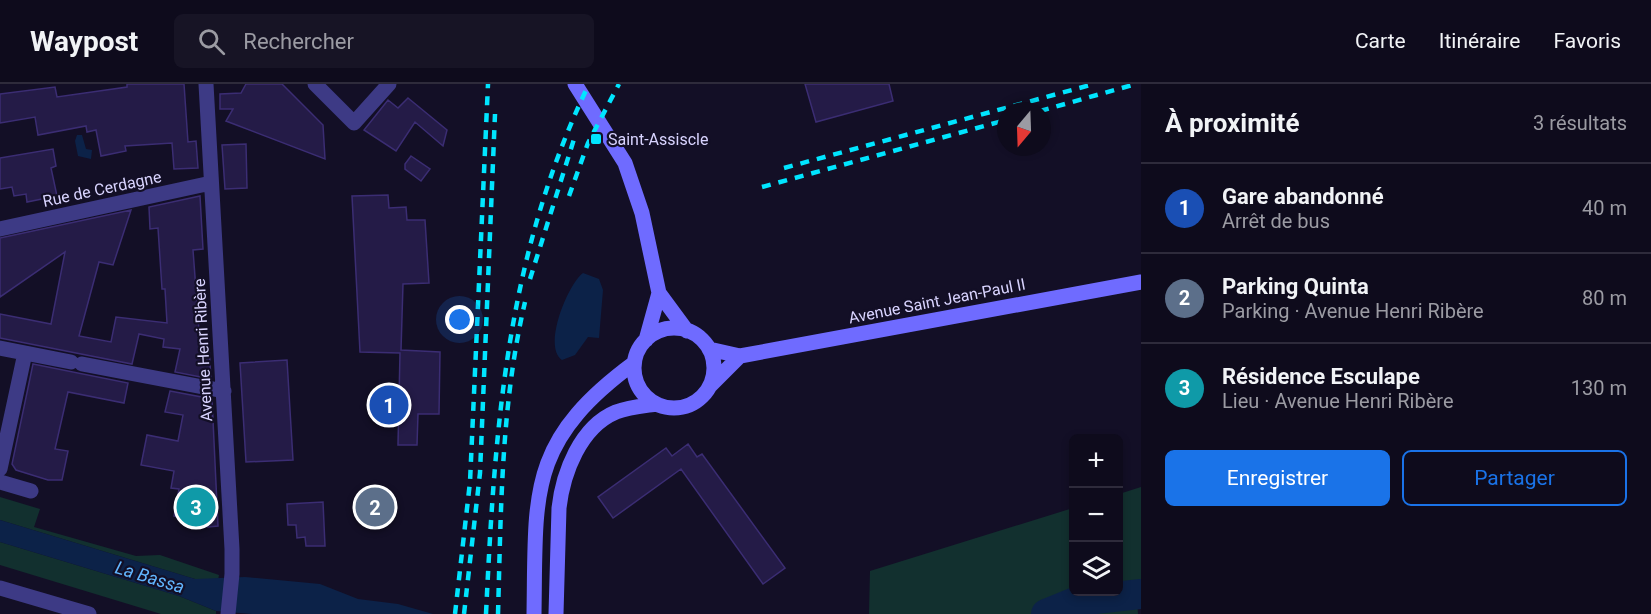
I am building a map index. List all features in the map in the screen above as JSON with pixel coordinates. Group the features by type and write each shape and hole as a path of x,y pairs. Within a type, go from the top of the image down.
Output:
{"street":[{"name":"Avenue Henri Ribère","path":"206,84 232,574 228,614"},
{"path":"319,86 354,123 388,84"},
{"path":"575,84 613,141 633,179 659,293 687,331"},
{"name":"Rue de Cerdagne","path":"0,229 211,183"},
{"name":"Avenue Saint Jean-Paul II","path":"709,349 740,356 1141,282"},
{"path":"657,404 639,388 634,363 638,351 646,340 659,293"},
{"path":"646,340 665,330 687,331 699,337 709,349 714,374 710,386"},
{"path":"0,348 224,391"},
{"path":"0,469 25,353"},
{"path":"556,611 561,491 572,460 588,435 602,421 631,407 657,404 683,407 695,402 740,356"},
{"path":"534,611 538,500 549,455 569,423 586,404 601,388 634,363"},
{"path":"0,482 31,491"},
{"path":"0,588 89,614"}],"green space":[{"path":"1141,487 1141,585 1136,586 1138,614 869,614 870,571 1069,509 1069,596 1123,596 1123,493"},
{"path":"0,497 40,509 34,527 136,556 160,555 219,575 218,580 195,579 0,520"},
{"path":"0,542 179,596 216,611 216,614 161,614 0,565"}],"water":[{"path":"77,135 82,135 86,149 92,150 91,159 78,156 75,141"},
{"path":"583,273 599,279 603,290 599,338 588,337 575,355 562,360 557,353 555,342 559,316 571,289"},
{"path":"0,520 195,579 245,577 320,584 358,599 398,604 433,614 252,614 216,611 179,596 0,542"}],"building":[{"path":"127,84 184,84 188,142 196,141 198,168 174,169 172,143 125,146 126,151 101,156 96,130 87,132 86,126 38,135 35,117 0,123 0,94 55,87 57,97 127,87"},
{"path":"246,84 282,84 323,125 325,159 226,121 233,109 220,109 220,94 241,93"},
{"path":"805,84 889,84 893,101 816,122"},
{"path":"408,98 447,130 443,146 415,122 396,151 364,130 388,100 398,108"},
{"path":"246,144 247,188 225,189 222,145"},
{"path":"53,149 56,166 51,168 57,196 27,202 26,194 14,196 12,187 0,189 0,158"},
{"path":"411,156 430,169 421,181 405,169 405,164"},
{"path":"388,195 389,208 406,207 407,220 425,220 429,283 403,284 401,350 440,352 439,414 418,414 417,445 398,445 400,353 360,352 352,196"},
{"path":"200,196 203,249 193,250 199,330 208,331 211,379 175,372 180,349 163,347 164,339 139,334 132,364 0,338 0,314 51,324 65,252 0,297 0,238 131,210 113,265 99,262 79,336 111,342 116,317 167,323 158,228 150,229 149,207"},
{"path":"287,360 293,460 246,462 240,363"},
{"path":"33,364 128,383 124,403 68,392 55,449 68,451 62,480 48,480 16,470 12,464"},
{"path":"170,391 212,399 218,526 208,527 174,516 179,489 171,488 174,471 141,465 147,435 178,441 183,415 165,412"},
{"path":"688,444 697,457 702,454 785,568 763,584 681,469 613,518 598,497 666,448 672,456"},
{"path":"323,502 325,546 306,546 305,537 297,538 296,525 288,525 287,504"}],"waterway":[{"name":"La Bassa","path":"1046,614 1078,601 1141,594"}],"railway":[{"path":"455,614 470,482 488,84"},
{"path":"486,614 494,476 501,409 522,278 539,213 561,148 589,84"},
{"path":"569,196 588,143 619,84"},
{"path":"784,168 1094,84"},
{"path":"1051,108 1136,84"},
{"path":"464,614 480,473 495,114"},
{"path":"762,187 997,122"},
{"path":"530,279 575,136"},
{"path":"498,614 507,418 517,340 525,302"}],"place":[{"name":"Saint-Assiscle","path":"596,139"},
{"name":"Gare abandonné","path":"389,405"},
{"name":"Résidence Esculape","path":"196,507"},
{"name":"Parking Quinta","path":"375,507"}]}
